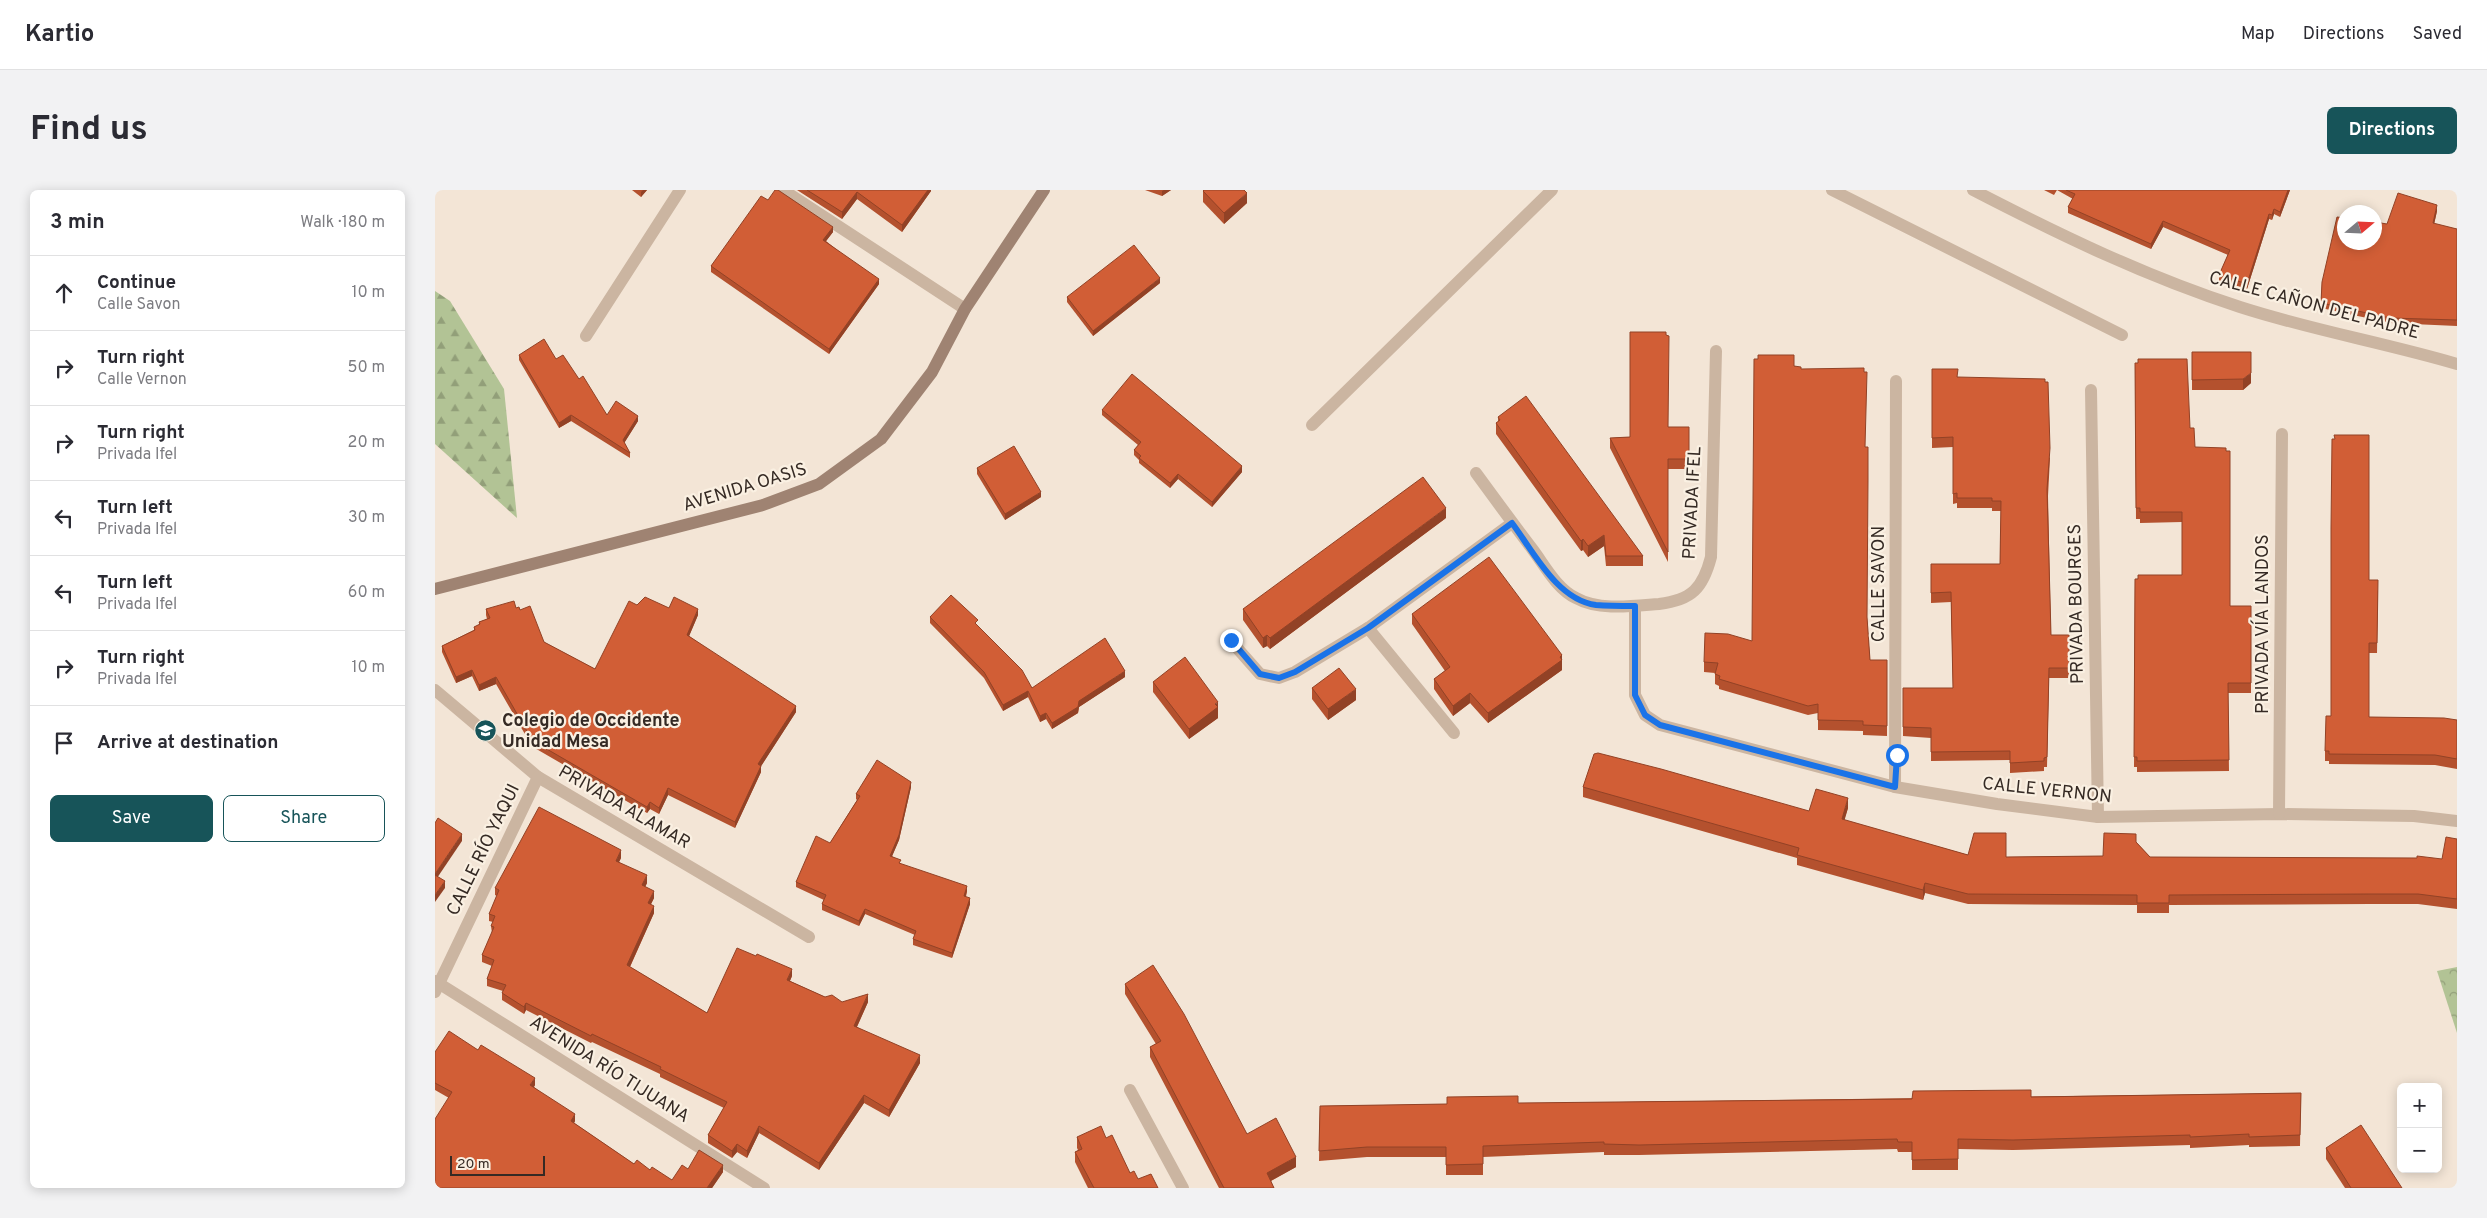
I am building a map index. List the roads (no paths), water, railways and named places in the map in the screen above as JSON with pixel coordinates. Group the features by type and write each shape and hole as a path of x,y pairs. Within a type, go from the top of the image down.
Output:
{"main road":[{"name":"AVENIDA OASIS","path":"435,589 763,505 819,484 881,439 932,372 965,309 1044,190"}],"street":[{"path":"586,336 680,190"},
{"path":"783,190 965,309"},
{"path":"1312,425 1552,190"},
{"path":"1832,190 2122,335"},
{"name":"CALLE CAÑON DEL PADRE","path":"1973,190 2053,231 2140,271 2242,308 2457,364"},
{"name":"PRIVADA IFEL","path":"1476,473 1555,580 1575,598 1595,605 1635,606 1671,602 1700,587 1706,575 1711,557 1716,351"},
{"name":"CALLE SAVON","path":"1895,787 1897,381"},
{"name":"PRIVADA BOURGES","path":"2091,390 2098,817"},
{"name":"PRIVADA VÍA LANDOS","path":"2279,814 2282,434"},
{"path":"1231,640 1260,674 1279,678 1295,672 1368,628 1512,523"},
{"name":"CALLE VERNON","path":"1635,606 1635,695 1645,715 1660,725 1895,787 1997,804 2098,817 2279,814 2414,816 2457,821"},
{"path":"1368,628 1454,733"},
{"name":"PRIVADA ALAMAR","path":"435,690 538,777 809,937"},
{"name":"CALLE RÍO YAQUI","path":"436,985 538,777"},
{"name":"AVENIDA RÍO TIJUANA","path":"436,985 764,1188"},
{"path":"1130,1090 1183,1188"}],"place":[{"name":"Colegio de Occidente Unidad Mesa","path":"486,731"}]}
